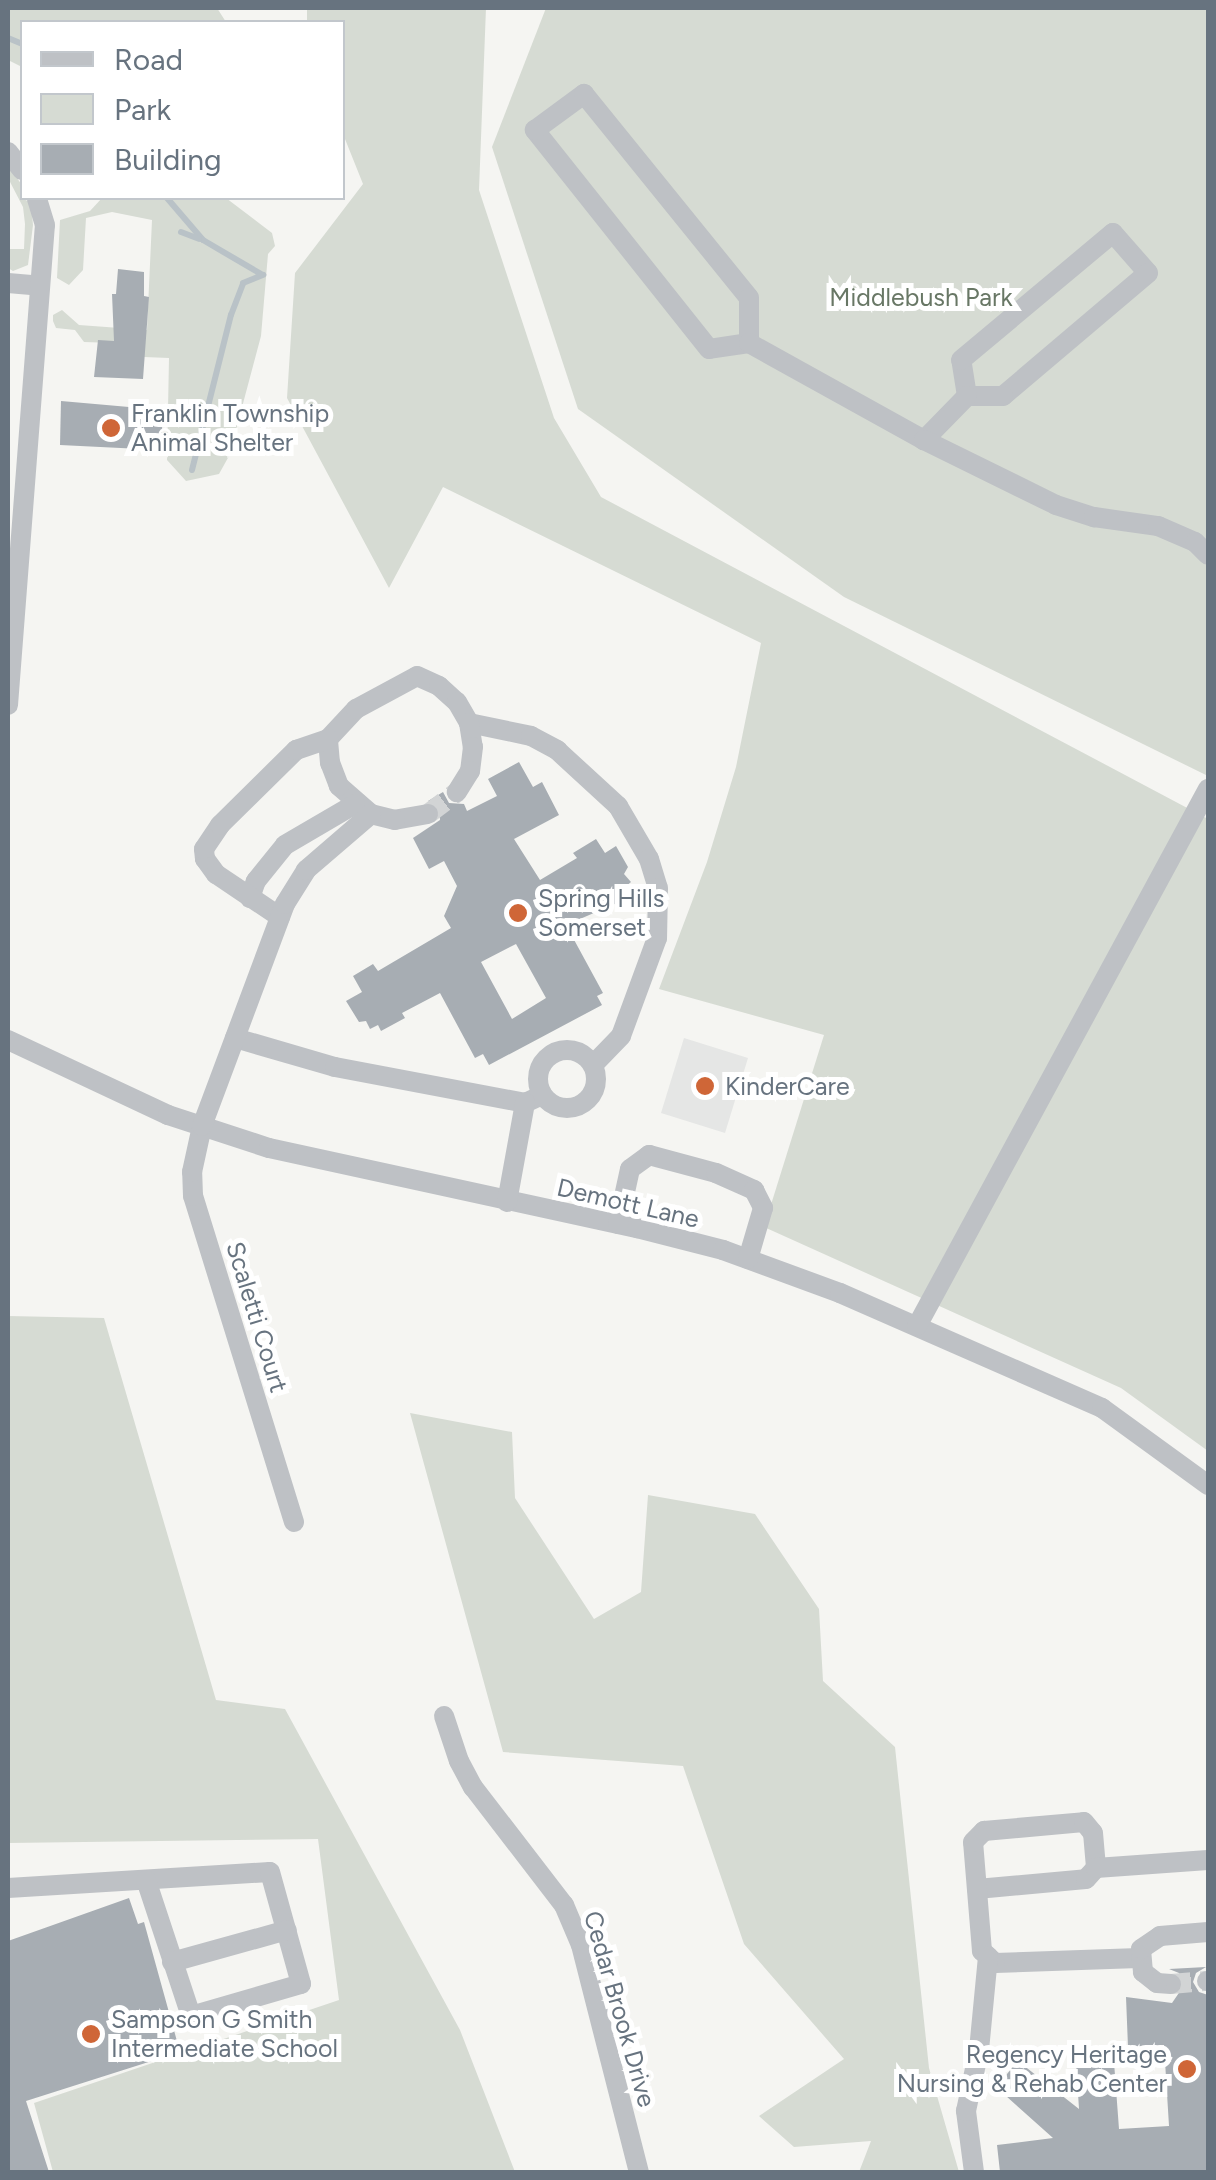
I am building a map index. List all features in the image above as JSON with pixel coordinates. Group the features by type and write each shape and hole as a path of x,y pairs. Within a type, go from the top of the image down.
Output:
{"street":[{"path":"749,343 750,298 584,94 535,130 709,349 749,343 924,440 1056,506 1094,517 1158,526 1195,542 1208,555"},
{"path":"8,705 45,225 38,200"},
{"path":"924,440 968,396 1003,396 1148,273 1113,233 961,360 968,396"},
{"path":"8,283 40,286"},
{"path":"280,917 216,874 205,859 204,849 220,825 296,750 328,739 356,708 416,676 439,686 457,702 469,723 473,746 470,770 458,792"},
{"path":"235,1038 336,1067 533,1099 559,1108 578,1107 593,1094 593,1065 620,1036 657,938 658,888 649,859 618,806 557,750 531,736 469,723"},
{"path":"328,739 330,763 339,786 363,809 395,820 428,814"},
{"path":"916,1326 1208,790"},
{"path":"250,898 256,882 285,846 363,809"},
{"name":"Scaletti Court","path":"294,1522 193,1196 192,1172 202,1126 280,917 306,870 363,809"},
{"name":"Demott Lane","path":"8,1040 168,1115 269,1148 618,1224 748,1260 916,1326 1102,1408 1208,1485"},
{"path":"507,1202 540,1070 550,1055 578,1052 593,1065"},
{"path":"618,1224 630,1169 650,1154 716,1173 754,1190 763,1208 748,1260"},
{"name":"Cedar Brook Drive","path":"444,1716 459,1761 473,1787 564,1906 580,1945 639,2172"},
{"path":"1096,1868 1094,1833 1084,1822 984,1830 973,1842 982,1951 995,1962 1139,1958"},
{"path":"977,1889 1086,1879 1096,1868 1208,1860"},
{"path":"8,1888 270,1872 301,1984 191,2016 146,1880"},
{"path":"172,1962 287,1930"},
{"path":"1139,1958 1152,1938 1208,1932"},
{"path":"974,2172 966,2111 978,2050 988,1956"},
{"path":"1139,1958 1150,1979 1171,1984"}],"shaded area":[{"name":"KinderCare","path":"684,1038 748,1058 725,1133 661,1113"}],"green space":[{"path":"8,8 217,8 225,20 20,20 20,66 8,60"},
{"path":"307,8 486,8 479,190 554,418 601,497 1208,819 1208,1451 1121,1388 764,1227 824,1035 659,989 707,862 736,767 761,643 443,487 389,588 287,398 295,273 363,184 345,139 345,20 307,20"},
{"name":"Middlebush Park","path":"546,8 1208,8 1208,776 844,597 578,409 492,147"},
{"path":"8,166 20,182 20,200 31,203 33,225 28,265 13,271 8,268 8,249 24,249 25,224 23,207 8,178"},
{"path":"100,200 229,200 272,233 275,246 268,254 261,336 229,456 219,474 186,481 167,460 169,358 144,357 144,344 84,342 75,330 56,328 53,315 62,310 79,325 147,330 152,220 112,212 86,218 83,270 69,285 57,278 60,220 90,211"},
{"path":"8,1316 104,1318 216,1700 285,1709 460,2030 515,2172 53,2172 34,2103 339,2000 318,1839 8,1843"},
{"path":"410,1413 512,1432 515,1498 594,1619 641,1592 648,1495 755,1514 819,1609 823,1681 895,1747 929,2068 959,2172 859,2172 871,2141 794,2147 759,2116 844,2059 744,1944 683,1766 503,1752"}],"building":[{"path":"118,269 144,272 144,296 149,297 143,379 94,377 98,340 114,341 112,294 116,294"},
{"name":"Franklin Township Animal Shelter","path":"61,401 163,410 161,450 60,445"},
{"name":"Spring Hills Somerset","path":"519,762 533,787 542,782 559,815 514,839 540,880 577,858 573,853 596,839 605,853 616,846 628,867 624,874 631,882 624,888 631,897 566,925 603,993 597,996 602,1005 489,1065 483,1054 475,1058 440,993 402,1013 405,1018 381,1031 378,1025 370,1029 366,1021 359,1022 346,1001 362,992 353,976 373,964 378,971 451,928 444,916 457,886 444,861 429,869 413,838 440,820 439,806 428,801 443,792 449,803 464,804 467,811 497,796 488,779","holes":["516,944 546,998 512,1019 481,962"]},
{"name":"Sampson G Smith Intermediate School","path":"129,1898 138,1924 144,1922 180,2052 26,2101 49,2172 8,2172 8,1941"},
{"name":"Regency Heritage Nursing & Rehab Center","path":"1206,1967 1196,1973 1193,1982 1199,1992 1208,1995 1208,2172 1000,2172 997,2145 1053,2138 996,2087 1018,2061 1079,2109 1076,2062 1114,2062 1119,2129 1169,2126 1164,2045 1128,2047 1126,1997 1172,2003 1185,1984 1179,1973 1169,1969"}],"waterway":[{"path":"8,38 20,43"},
{"path":"169,200 203,240 261,274"},
{"path":"181,232 199,239"},
{"path":"192,470 231,315 243,283 263,275"}],"tunnel":[{"path":"428,814 457,792"},
{"path":"1171,1984 1207,1981"}],"place":[{"name":"Franklin Township Animal Shelter","path":"111,428"},
{"name":"Spring Hills Somerset","path":"518,913"},
{"name":"KinderCare","path":"705,1086"},
{"name":"Sampson G Smith Intermediate School","path":"91,2034"},
{"name":"Regency Heritage Nursing & Rehab Center","path":"1187,2069"}]}
